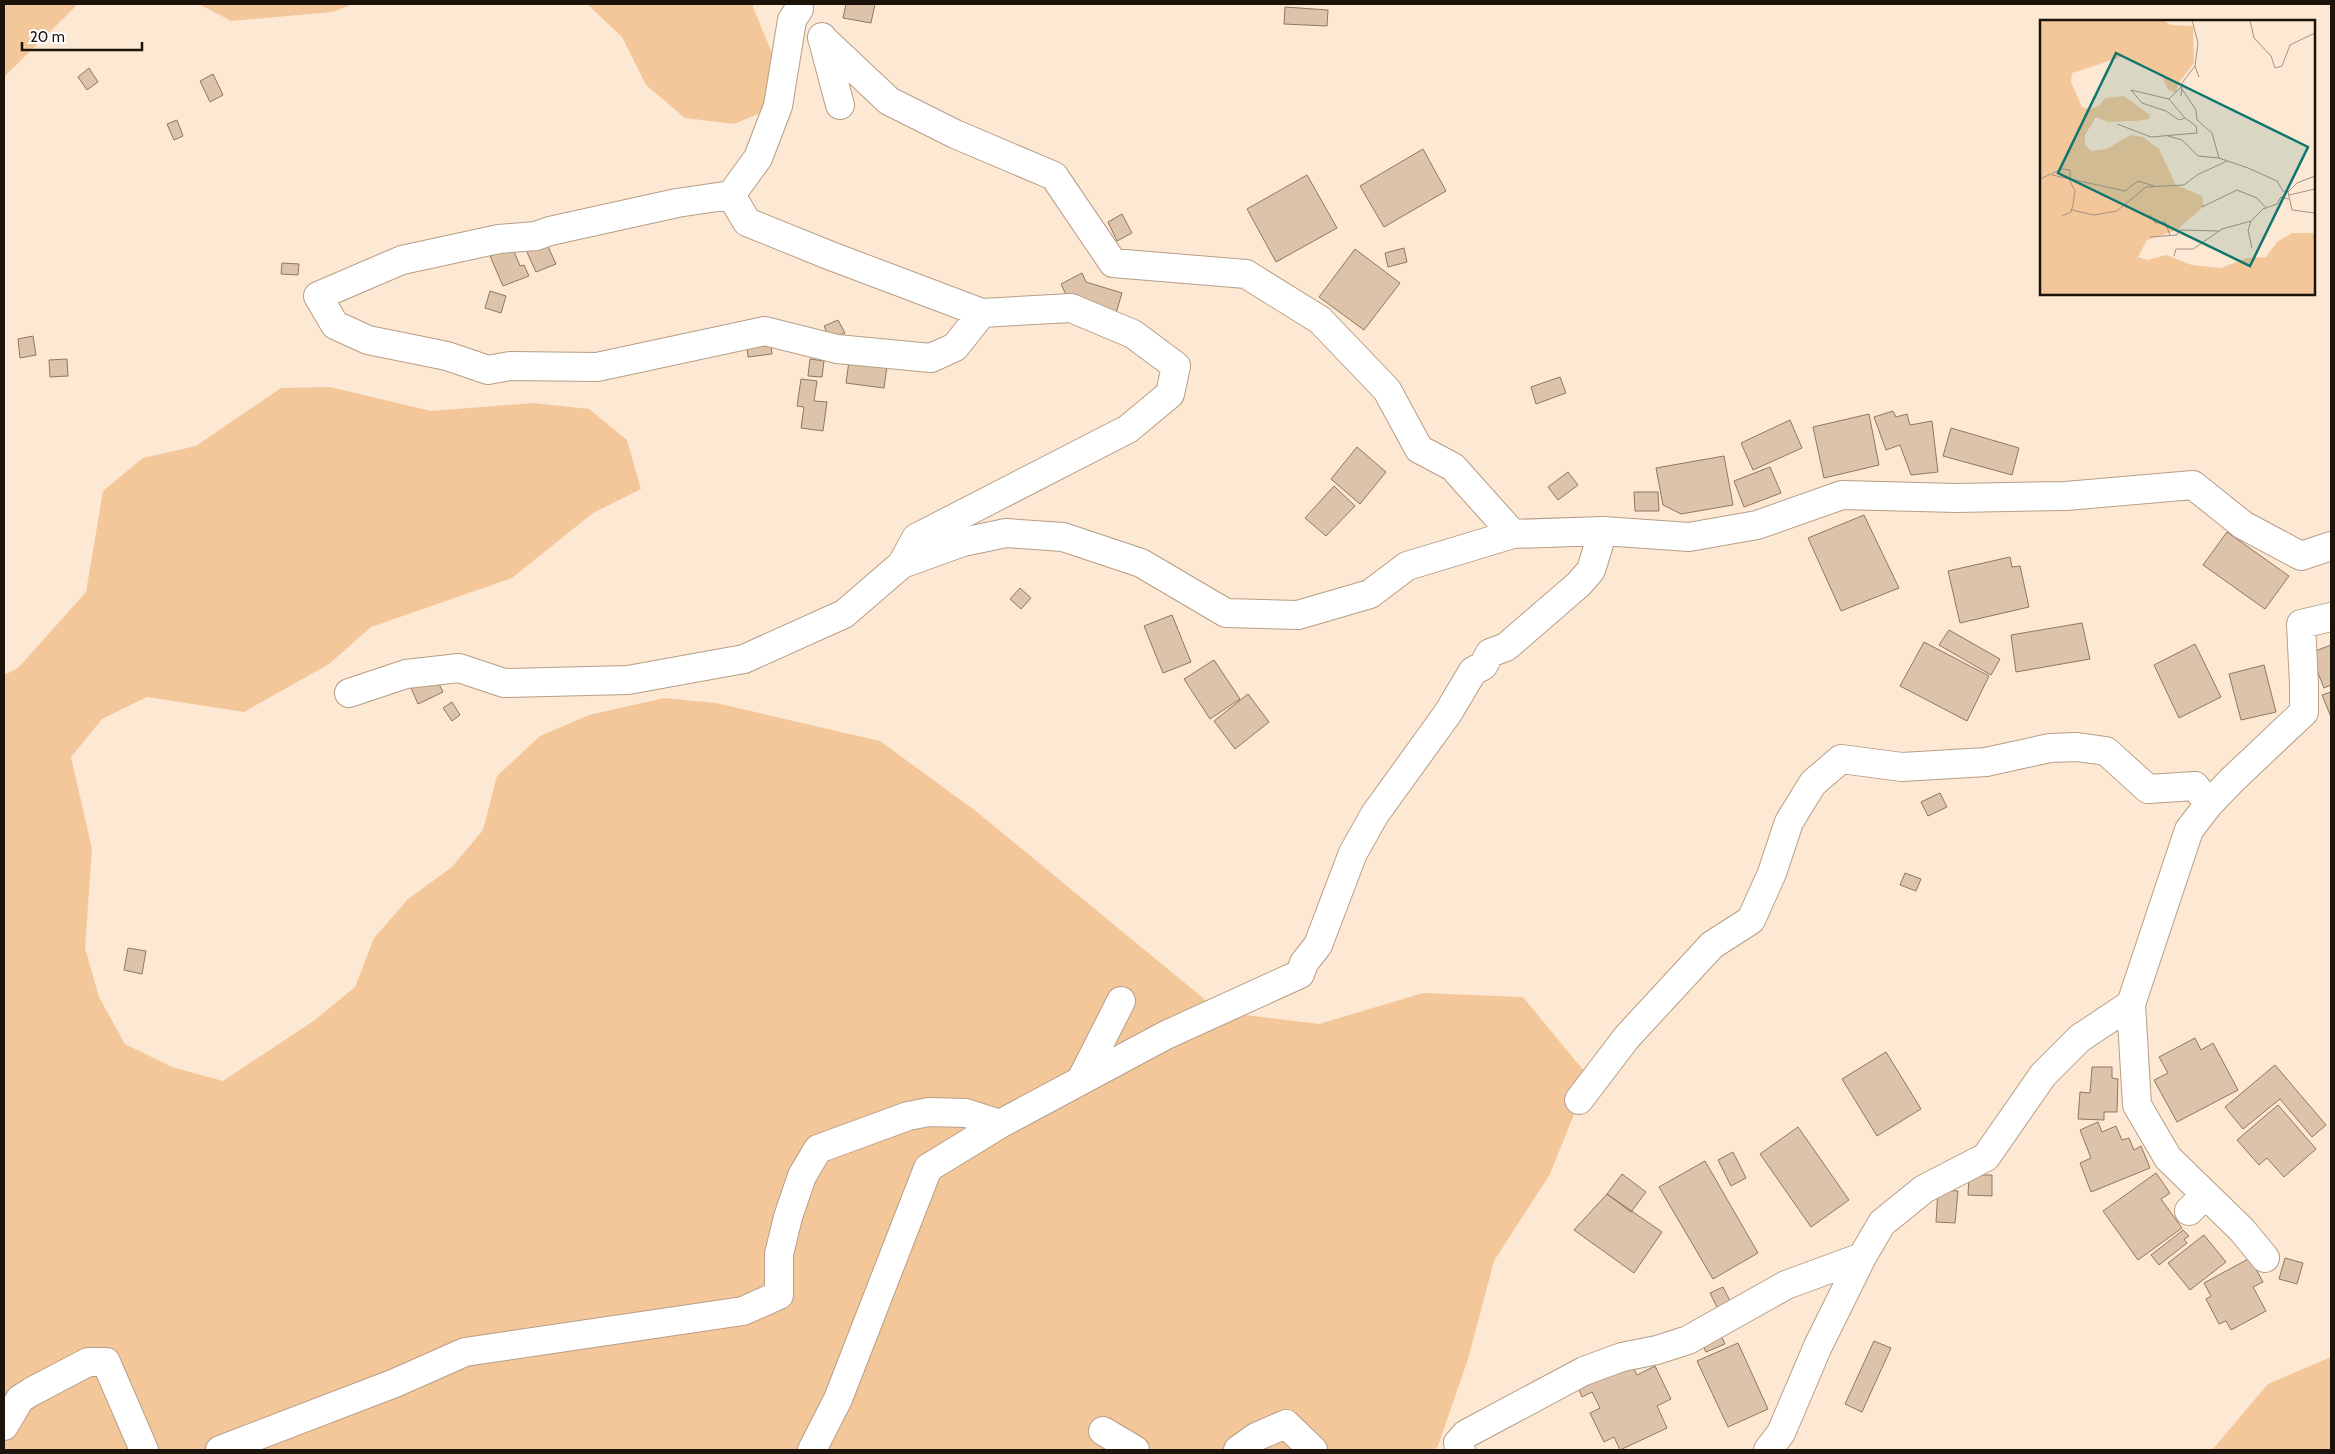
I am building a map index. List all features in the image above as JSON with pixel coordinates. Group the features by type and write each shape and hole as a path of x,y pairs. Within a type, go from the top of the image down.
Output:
{"street":[{"path":"982,313 955,347 932,358 837,349 765,331 597,366 510,366 488,370 447,356 368,340 336,325 318,296 402,260 499,239 536,236 550,231 677,203 731,195 758,158 778,106 792,20 799,6 822,38 889,101 955,134 1054,176 1113,263 1246,274 1320,320 1387,390 1419,449 1453,467 1513,534"},
{"path":"822,38 840,105"},
{"path":"731,195 748,222 831,256 982,313 1071,308 1134,334 1176,366 1170,394 1128,429 916,538 902,564"},
{"path":"349,693 406,674 459,668 504,683 628,680 744,659 844,614 902,564 962,542 1006,533 1063,537 1141,563 1226,612 1298,615 1370,594 1406,566 1513,534 1602,531 1689,537 1758,525 1842,495 1956,498 2066,496 2193,485 2243,525 2301,556 2331,546"},
{"path":"812,1450 838,1399 928,1168 1000,1124 1166,1035 1300,974 1304,963 1318,945 1353,853 1375,814 1448,713 1473,671 1482,666 1490,653 1506,647 1579,584 1591,570 1602,531"},
{"path":"2266,1258 2242,1230 2197,1203 2137,1105 2131,1004 2189,830 2209,804 2304,712 2300,624 2331,617"},
{"path":"1579,1100 1627,1037 1712,945 1751,920 1772,874 1789,822 1813,783 1841,759 1902,767 1986,762 2050,748 2077,747 2106,751 2148,789 2195,786 2209,804"},
{"path":"1081,1080 1121,1001"},
{"path":"1768,1450 1781,1433 1818,1346 1862,1257 1882,1223 1924,1189 1986,1157 2042,1075 2080,1038 2131,1004"},
{"path":"220,1450 395,1383 466,1352 743,1311 779,1295 779,1254 788,1217 802,1176 818,1149 908,1116 929,1112 966,1113 1000,1124"},
{"path":"1461,1450 1458,1443 1466,1434 1584,1372 1622,1357 1657,1350 1688,1340 1786,1286 1862,1257"},
{"path":"4,1426 20,1399 88,1362 106,1362 144,1450"},
{"path":"1238,1450 1256,1437 1286,1424 1313,1450"},
{"path":"1103,1431 1135,1450"}],"shaded area":[{"path":"4,4 78,4 4,77"},
{"path":"199,4 353,4 332,12 231,21"},
{"path":"587,4 754,4 753,7 772,53 778,106 734,124 685,118 646,85 622,37"},
{"path":"330,387 431,411 533,403 589,409 627,440 641,489 593,513 512,578 371,627 329,664 244,712 147,697 102,719 71,757 92,849 85,948 99,997 125,1044 172,1067 223,1081 315,1020 355,987 374,938 408,899 452,867 483,830 497,776 540,736 589,715 664,698 716,703 880,741 977,812 1220,1012 1319,1024 1423,993 1523,997 1589,1077 1550,1174 1494,1261 1468,1359 1438,1446 1434,1450 4,1450 4,675 18,668 86,592 103,491 143,458 196,446 281,388"},
{"path":"2331,1357 2331,1450 2212,1450 2268,1384"}],"building":[{"path":"846,4 875,4 871,23 843,18"},
{"path":"1285,7 1328,10 1327,26 1284,24"},
{"path":"89,68 98,82 87,90 78,77"},
{"path":"213,74 223,95 210,102 200,81"},
{"path":"177,120 183,136 174,140 167,124"},
{"path":"1423,149 1446,191 1384,227 1360,186"},
{"path":"1307,175 1337,228 1276,262 1247,209"},
{"path":"1122,214 1132,233 1117,241 1108,222"},
{"path":"546,242 556,264 536,272 526,250"},
{"path":"512,247 520,266 524,265 529,276 503,286 490,256"},
{"path":"1404,248 1407,262 1388,267 1385,253"},
{"path":"1355,249 1400,283 1364,330 1319,297"},
{"path":"282,263 299,264 298,275 281,274"},
{"path":"1082,273 1086,282 1122,293 1116,313 1068,299 1061,284"},
{"path":"490,291 506,296 501,313 485,308"},
{"path":"838,320 845,333 830,339 824,326"},
{"path":"33,336 36,355 20,358 18,339"},
{"path":"771,343 772,354 748,357 747,346"},
{"path":"67,359 68,376 50,377 49,360"},
{"path":"810,359 824,361 822,377 808,376"},
{"path":"849,361 887,366 884,388 846,383"},
{"path":"1560,377 1566,393 1536,404 1531,387"},
{"path":"801,379 817,381 814,401 827,402 823,431 801,428 804,407 797,406"},
{"path":"1893,411 1896,417 1907,414 1910,425 1932,421 1938,472 1911,475 1900,445 1886,450 1874,417"},
{"path":"1869,414 1879,465 1824,478 1813,427"},
{"path":"1790,420 1802,448 1753,470 1741,443"},
{"path":"1951,428 2019,448 2012,475 1943,456"},
{"path":"1357,447 1386,472 1360,504 1331,479"},
{"path":"1724,456 1733,505 1681,514 1663,505 1656,468"},
{"path":"1770,467 1781,493 1744,507 1734,481"},
{"path":"1568,472 1578,485 1558,500 1548,487"},
{"path":"1334,486 1355,506 1326,536 1305,518"},
{"path":"1634,492 1658,492 1659,511 1635,511"},
{"path":"1864,515 1899,588 1841,611 1808,538"},
{"path":"2227,532 2289,576 2265,609 2203,565"},
{"path":"2010,557 2012,567 2020,566 2029,607 1960,623 1948,571"},
{"path":"1020,588 1031,598 1021,609 1010,599"},
{"path":"1172,615 1191,662 1163,673 1144,626"},
{"path":"2082,623 2090,659 2016,672 2011,635"},
{"path":"1949,630 2000,659 1991,675 1939,645"},
{"path":"1924,642 1989,676 1967,721 1900,686"},
{"path":"2195,644 2221,697 2179,718 2154,665"},
{"path":"2331,645 2331,685 2324,688 2310,653"},
{"path":"1214,660 1240,699 1210,719 1184,679"},
{"path":"2264,665 2276,712 2241,720 2229,674"},
{"path":"435,676 443,692 418,704 411,688"},
{"path":"2331,692 2331,717 2322,695"},
{"path":"1248,694 1269,722 1235,749 1214,721"},
{"path":"452,702 460,715 452,721 443,708"},
{"path":"1940,793 1947,807 1928,816 1921,802"},
{"path":"1905,873 1921,879 1916,891 1900,885"},
{"path":"128,948 146,951 142,974 124,970"},
{"path":"2195,1038 2201,1050 2213,1043 2238,1090 2177,1122 2154,1080 2168,1073 2159,1057"},
{"path":"1886,1052 1921,1109 1877,1136 1842,1079"},
{"path":"2275,1065 2326,1125 2312,1137 2280,1099 2243,1129 2225,1107"},
{"path":"2092,1067 2112,1067 2112,1078 2118,1079 2117,1112 2104,1112 2104,1120 2078,1119 2080,1092 2090,1093"},
{"path":"2278,1105 2316,1149 2284,1177 2267,1158 2259,1165 2237,1140"},
{"path":"2098,1122 2102,1132 2116,1126 2122,1140 2129,1138 2134,1150 2141,1146 2150,1168 2091,1192 2080,1163 2091,1158 2080,1130"},
{"path":"1798,1127 1849,1200 1811,1227 1760,1154"},
{"path":"1733,1152 1746,1178 1731,1186 1718,1160"},
{"path":"1705,1161 1758,1253 1713,1279 1659,1187"},
{"path":"2156,1173 2170,1193 2161,1199 2182,1228 2138,1260 2103,1211"},
{"path":"1622,1174 1646,1192 1631,1212 1607,1194"},
{"path":"1969,1175 1992,1175 1992,1196 1968,1195"},
{"path":"1938,1190 1958,1191 1955,1223 1936,1222"},
{"path":"1607,1194 1662,1232 1634,1273 1574,1230"},
{"path":"2183,1230 2189,1236 2184,1239 2187,1243 2159,1265 2151,1255"},
{"path":"2204,1235 2226,1262 2190,1290 2168,1263"},
{"path":"2250,1258 2263,1282 2253,1287 2266,1311 2231,1330 2226,1321 2219,1324 2206,1299 2211,1296 2204,1283"},
{"path":"2285,1258 2303,1263 2297,1284 2279,1279"},
{"path":"1723,1287 1731,1303 1718,1309 1710,1293"},
{"path":"1719,1331 1725,1344 1706,1352 1700,1340"},
{"path":"1874,1341 1891,1348 1862,1412 1845,1404"},
{"path":"1738,1343 1768,1409 1728,1427 1697,1361"},
{"path":"1632,1365 1637,1375 1655,1366 1671,1399 1657,1406 1667,1428 1620,1450 1614,1437 1604,1442 1590,1413 1600,1408 1592,1392 1582,1397 1576,1383"}]}
